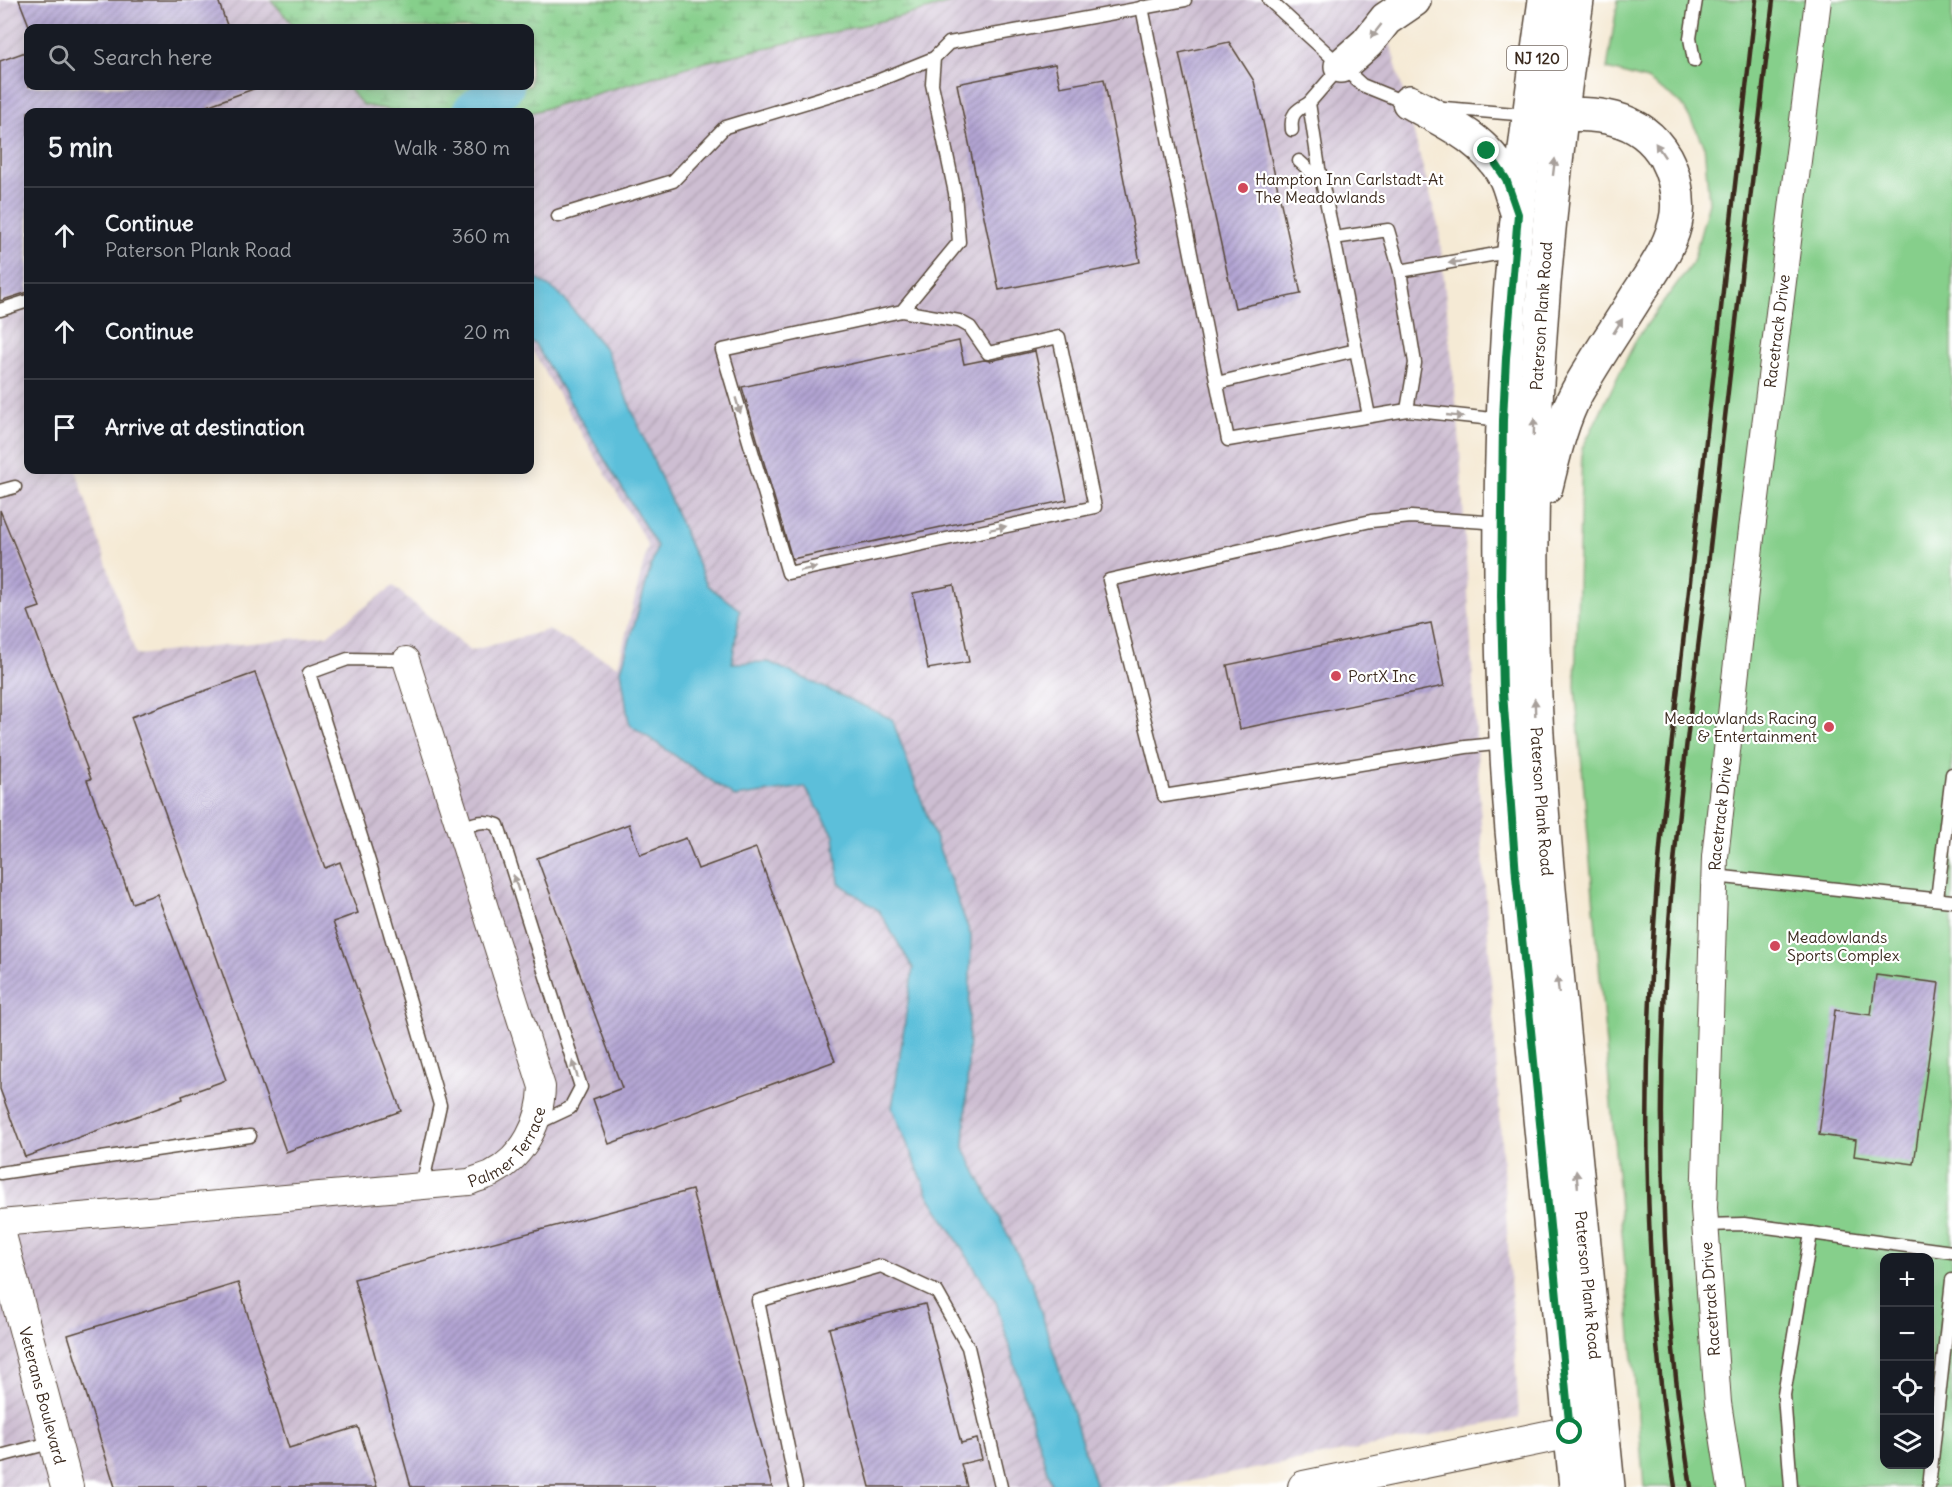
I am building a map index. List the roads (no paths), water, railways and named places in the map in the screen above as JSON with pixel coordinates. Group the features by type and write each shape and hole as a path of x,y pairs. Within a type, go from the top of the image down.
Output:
{"main road":[{"path":"1341,66 1367,43 1386,19 1414,0"},
{"name":"Paterson Plank Road","path":"1545,0 1528,115 1514,251 1503,420 1502,643 1505,743 1522,946 1576,1487"},
{"name":"NJ 120","path":"1561,114 1577,0"},
{"path":"1409,102 1464,133 1487,151 1506,179 1518,214"},
{"path":"1528,115 1584,113 1620,120 1648,135 1660,148 1671,172 1676,189 1677,213 1674,229 1659,261 1587,376 1566,415 1553,457 1532,548"},
{"name":"Paterson Plank Road","path":"1561,114 1548,219 1540,319 1533,463 1532,548 1536,713 1544,837 1608,1487"}],"street":[{"name":"Racetrack Drive","path":"1731,1487 1718,1403 1705,1225 1714,876 1751,538 1818,0"},
{"name":"Palmer Terrace","path":"0,1222 469,1182 492,1174 510,1161 526,1143 536,1123 542,1099 542,1087 406,660"},
{"name":"Veterans Boulevard","path":"0,1235 67,1487"},
{"path":"1304,1487 1602,1426"}],"lane":[{"path":"558,216 673,182 725,127 877,81 934,58 950,43 1185,0"},
{"path":"1269,0 1362,85 1409,102 1458,110 1528,115"},
{"path":"1694,61 1690,38 1696,0"},
{"path":"1142,7 1228,440 1407,410 1503,420"},
{"path":"902,311 959,321 970,327 988,353 1059,337 1095,507 788,573 722,350 902,311 959,242 955,192 932,84 934,58"},
{"path":"1292,130 1290,121 1295,110 1309,103 1341,66"},
{"path":"1309,103 1322,182 1370,416"},
{"path":"1299,161 1322,182"},
{"path":"1334,238 1388,230 1400,271 1415,363 1407,410"},
{"path":"1400,271 1514,251"},
{"path":"0,310 24,302"},
{"path":"1216,383 1356,350"},
{"path":"0,491 15,487"},
{"path":"1501,523 1411,517 1371,521 1109,580 1164,796 1466,747 1505,743"},
{"path":"406,660 348,659 309,673 372,871 440,1105 422,1186"},
{"path":"1937,899 1952,774"},
{"path":"460,829 477,822 490,822 498,825 581,1087 570,1108 536,1123"},
{"path":"1714,876 1952,901"},
{"path":"0,1173 250,1136"},
{"path":"1705,1225 1744,1224 1952,1252"},
{"path":"1791,1487 1784,1395 1811,1233"},
{"path":"796,1487 758,1302 881,1266 937,1292 968,1347 1001,1487"},
{"path":"1929,1487 1952,1280"},
{"path":"0,1456 55,1442"}],"water":[{"path":"534,277 560,294 606,350 707,585 740,610 732,663 769,662 892,719 971,936 964,1148 1032,1283 1096,1487 1052,1487 996,1302 929,1196 892,1108 913,968 879,911 839,883 834,835 805,787 735,797 629,724 621,670 657,546 535,344"}],"waterway":[{"path":"477,108 499,90"}],"railway":[{"path":"1675,1487 1655,1326 1647,1163 1647,1081 1654,918 1661,837 1756,0"},
{"path":"1691,1487 1674,1363 1665,1237 1662,1110 1665,985 1682,783 1773,0"}],"place":[{"name":"Hampton Inn Carlstadt-At The Meadowlands","path":"1243,188"},
{"name":"PortX Inc","path":"1336,676"},
{"name":"Meadowlands Racing & Entertainment","path":"1829,727"},
{"name":"Meadowlands Sports Complex","path":"1775,946"}]}
